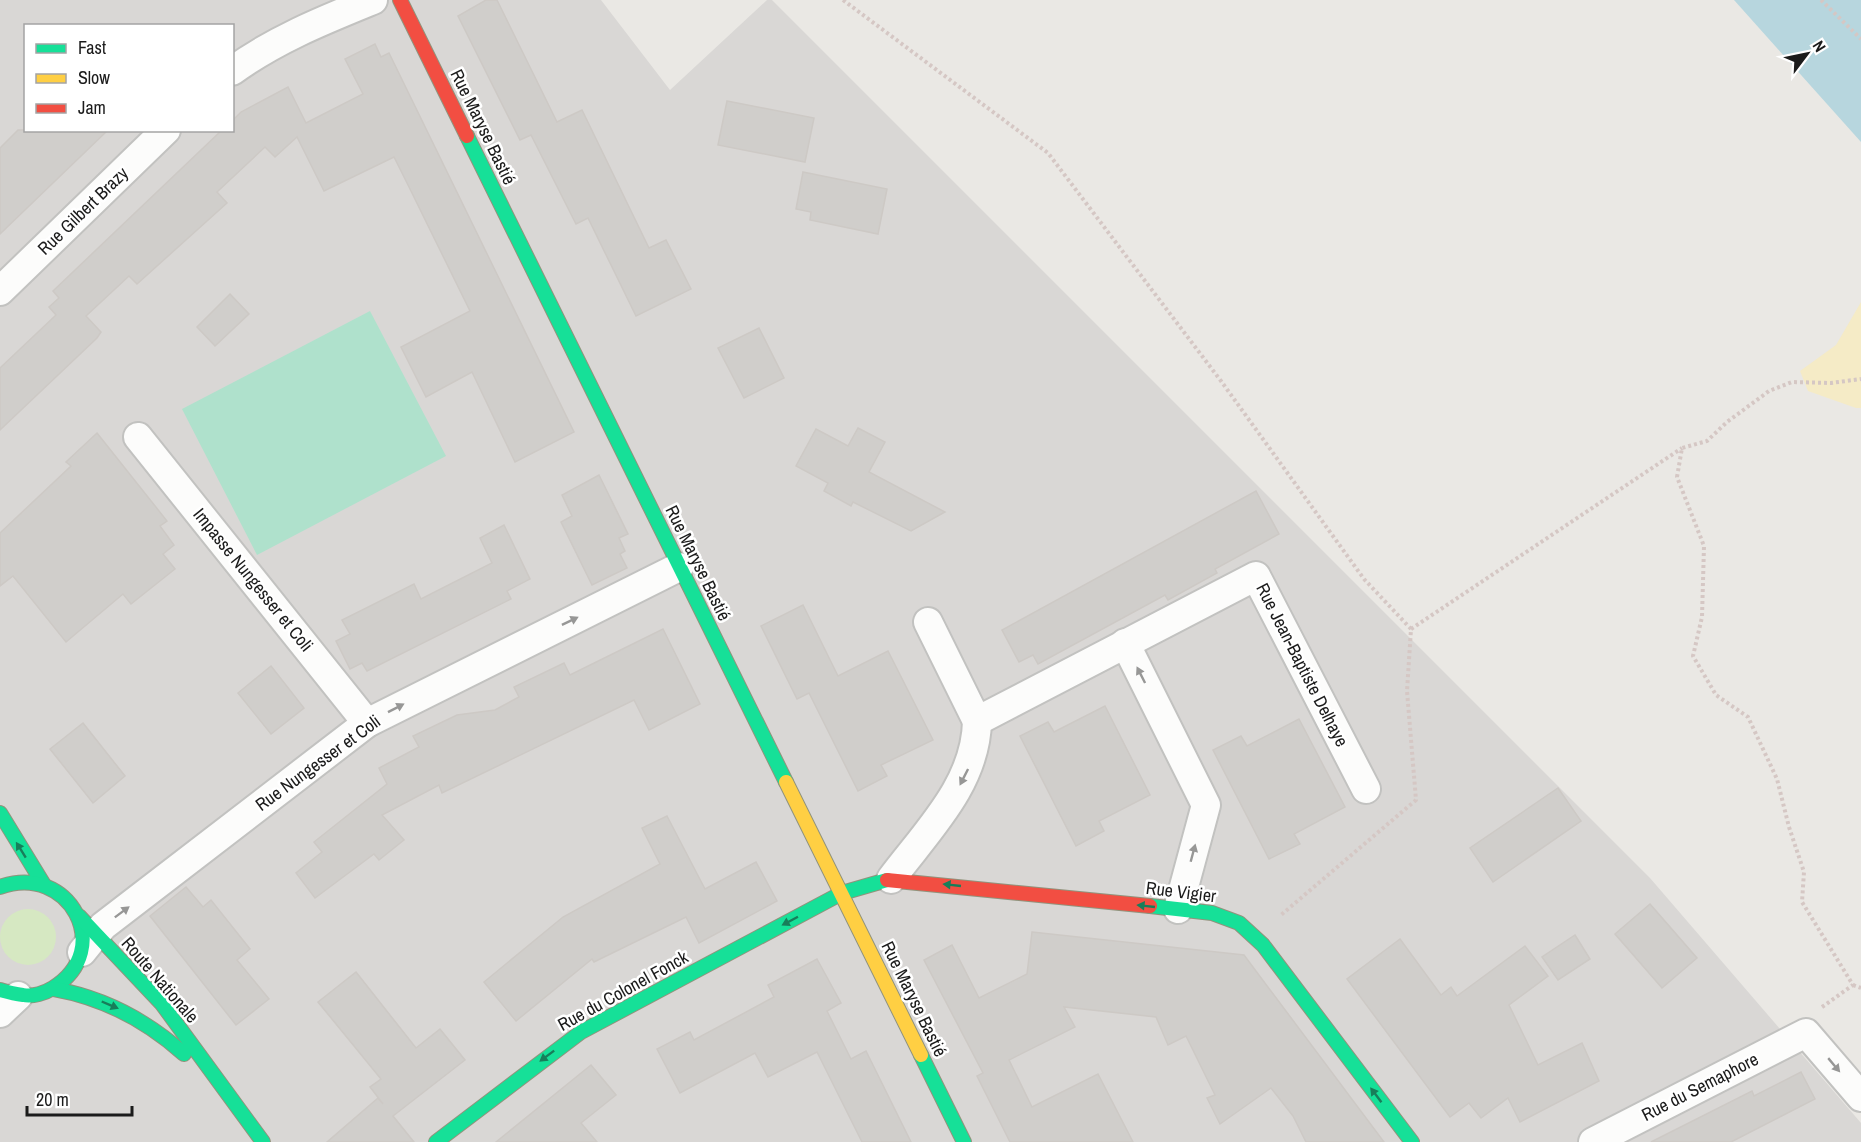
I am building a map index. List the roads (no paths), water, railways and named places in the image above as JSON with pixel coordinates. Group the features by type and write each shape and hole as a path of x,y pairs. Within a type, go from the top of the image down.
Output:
{"street":[{"path":"234,70 257,53 287,37 373,0"},
{"name":"Rue Maryse Bastié","path":"400,0 964,1142"},
{"name":"Rue Gilbert Brazy","path":"0,291 164,132"},
{"name":"Impasse Nungesser et Coli","path":"138,437 367,723"},
{"name":"Rue Nungesser et Coli","path":"85,935 103,926 367,723 680,567"},
{"name":"Rue Jean-Baptiste Delhaye","path":"978,721 1256,576 1366,789"},
{"path":"891,879 952,799 966,775 977,740 978,721 928,622"},
{"path":"1125,643 1206,805 1178,909"},
{"path":"0,813 44,885"},
{"name":"Rue Vigier","path":"842,893 876,880 891,879 1226,916 1251,933 1412,1142"},
{"path":"0,887 21,881 44,885"},
{"name":"Route Nationale","path":"44,885 64,896 85,935 162,1004 263,1142"},
{"name":"Rue du Colonel Fonck","path":"436,1142 581,1032 842,893"},
{"path":"6,1000 36,996 54,989 74,970 85,935"},
{"name":"Route Nationale","path":"54,989 80,994 111,1005 149,1025 172,1043 231,1101"},
{"name":"Rue du Semaphore","path":"1593,1142 1806,1033 1861,1097"}],"water":[{"path":"1734,0 1861,0 1861,142"}]}
